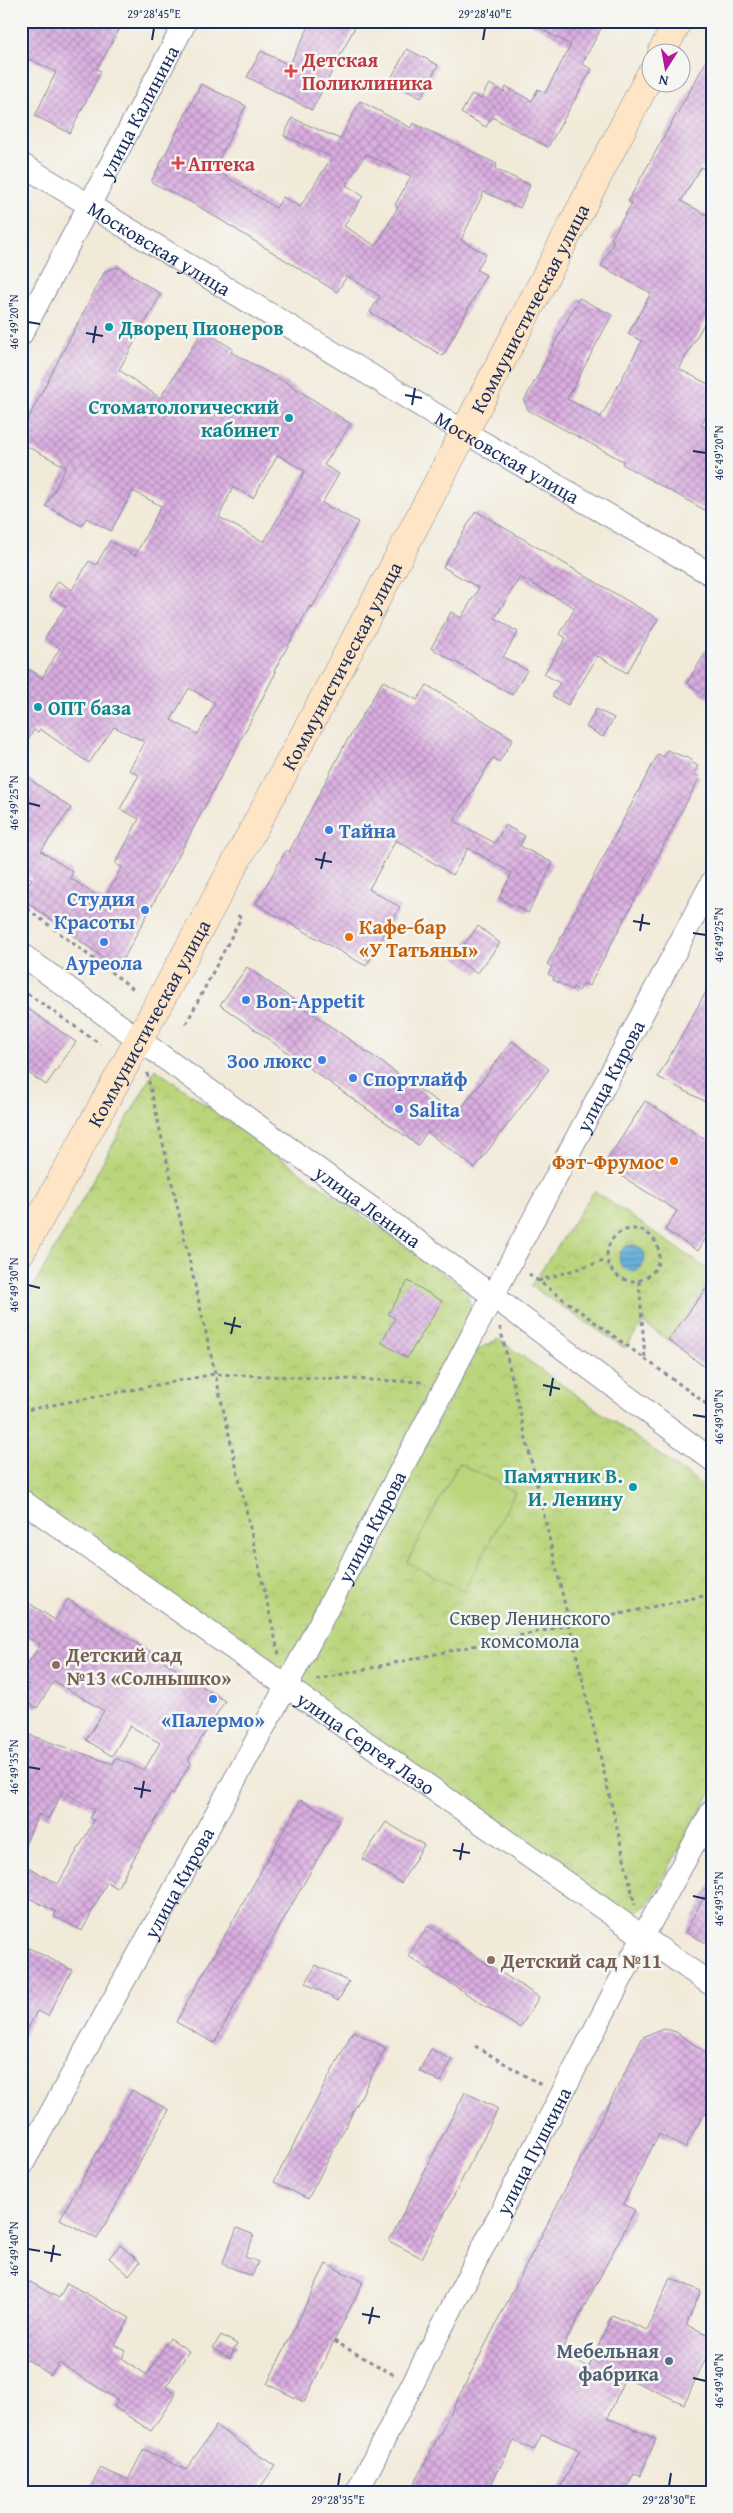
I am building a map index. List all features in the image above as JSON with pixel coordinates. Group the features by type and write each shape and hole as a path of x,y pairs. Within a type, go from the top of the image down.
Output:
{"main road":[{"path":"667,42 678,21"},
{"name":"Коммунистическая улица","path":"21,1252 140,1041 466,433 641,92"}],"street":[{"name":"улица Калинина","path":"21,335 90,207 186,21"},
{"name":"Московская улица","path":"21,164 466,433 712,576"},
{"name":"улица Кирова","path":"21,2167 286,1687 712,882"},
{"name":"улица Ленина","path":"21,954 493,1296 712,1460"},
{"name":"улица Сергея Лазо","path":"21,1500 642,1938 712,1985"},
{"name":"улица Пушкина","path":"356,2492 642,1938 712,1811"}],"path":[{"path":"21,904 136,991"},
{"path":"186,1024 241,918"},
{"path":"21,989 100,1044"},
{"path":"140,1041 286,1687 712,1594"},
{"path":"638,1230 646,1233 652,1239 659,1254 653,1271 639,1280 623,1279 616,1275 607,1260 609,1244 621,1232 638,1230"},
{"path":"538,1281 607,1260"},
{"path":"511,1261 712,1408"},
{"path":"639,1280 645,1359"},
{"path":"493,1296 642,1938"},
{"path":"21,1411 214,1374 447,1383"},
{"path":"475,2046 560,2097"},
{"path":"334,2342 412,2385"}],"green space":[{"path":"155,1069 467,1290 475,1330 286,1687 21,1500 21,1309"},
{"path":"594,1191 712,1272 712,1281 668,1340 643,1323 625,1348 531,1286"},
{"name":"Сквер Ленинского комсомола","path":"498,1339 712,1492 712,1791 649,1903 638,1912 625,1912 315,1700 302,1679 475,1351"},
{"path":"459,1463 515,1492 464,1591 407,1562"}],"water":[{"path":"632,1245 641,1249 645,1258 641,1267 632,1271 623,1267 619,1258 623,1249"}],"building":[{"path":"21,21 124,21 97,69 101,71 70,133 35,116 56,72 21,55"},
{"name":"Детская Поликлиника","path":"312,21 358,21 312,110 247,77 261,51 289,65"},
{"path":"526,21 605,21 582,64 592,69 548,147 492,117 486,127 461,113 472,94 481,99 489,84 504,92 506,87 532,101 538,89 545,93 571,45"},
{"path":"407,49 438,65 421,98 389,82"},
{"path":"712,51 712,173 701,167 681,201 712,218 712,309 679,369 712,386 712,405 701,425 712,431 712,514 622,464 623,461 528,410 524,401 579,298 612,315 567,399 601,417 642,341 628,334 651,293 601,266 614,241 611,239 632,203 628,201"},
{"path":"201,84 246,106 214,169 276,208 283,197 300,207 332,157 284,136 292,118 340,139 360,101 411,128 413,123 497,164 495,169 530,185 520,208 484,192 461,240 486,254 477,270 486,275 443,356 370,312 380,296 347,276 337,292 198,206 151,182","holes":["366,154 411,176 395,205 398,207 376,246 344,226 363,196 346,185"]},
{"path":"118,267 161,294 119,370 160,398 203,330 233,349 231,352 292,386 351,424 324,465 339,474 322,503 358,522 312,608 310,606 274,671 276,672 249,724 124,958 108,961 21,898 21,894 32,879 21,872 21,773 71,808 41,851 73,872 70,878 103,900 122,867 115,864 139,819 120,809 139,775 129,770 145,742 114,727 89,763 40,729 38,732 34,730 21,750 21,664 42,678 60,648 45,638 66,606 49,596 58,581 72,590 89,561 96,565 110,541 135,556 161,506 133,491 111,531 86,518 82,526 46,506 66,467 21,443 21,432 105,271","holes":["278,455 305,471 264,542 219,517 233,487 253,498","189,688 215,703 198,734 171,720"]},
{"path":"476,511 658,619 627,673 598,656 568,705 552,696 560,683 544,674 566,638 560,634 575,608 520,577 495,618 518,632 503,657 527,670 512,695 431,648 451,612 461,618 479,588 443,567"},
{"path":"712,642 712,701 687,683"},
{"path":"383,681 417,700 427,685 513,739 499,762 493,758 454,821 495,843 505,825 525,836 520,846 553,863 528,913 499,898 512,873 468,848 453,875 396,840 369,889 400,907 366,966 256,904 286,850 289,852 344,746"},
{"path":"596,709 614,718 603,737 586,727"},
{"path":"667,750 692,760 691,762 698,766 694,774 700,777 589,986 583,983 579,991 573,987 572,990 553,980 554,977 548,974 552,967 547,964 658,754 664,757"},
{"path":"478,926 500,943 477,974 455,957"},
{"path":"247,967 456,1115 512,1041 549,1069 475,1168 427,1132 418,1145 220,1005"},
{"path":"712,981 712,1105 658,1077"},
{"path":"21,1004 76,1042 46,1085 21,1068"},
{"path":"645,1101 712,1143 712,1228 698,1251 665,1230 677,1211 604,1165"},
{"path":"408,1281 442,1301 407,1358 381,1342 395,1319 388,1314"},
{"path":"712,1281 712,1372 668,1340"},
{"path":"21,1598 55,1620 68,1599 225,1701 188,1760 191,1762 173,1794 171,1793 117,1888 107,1882 82,1931 54,1916 56,1912 21,1894 21,1863 58,1884 94,1821 90,1818 94,1810 63,1791 48,1819 38,1814 21,1855 21,1732 113,1764 115,1758 144,1770 160,1743 130,1726 112,1756 86,1740 104,1711 54,1681 37,1708 22,1699 30,1685 21,1680 21,1674 40,1645 21,1633"},
{"path":"301,1800 339,1821 214,2043 176,2022"},
{"path":"386,1822 424,1845 401,1883 362,1859"},
{"path":"712,1882 712,1946 685,1932"},
{"path":"428,1926 539,1997 520,2028 408,1956"},
{"path":"27,1947 72,1970 48,2016 37,2011 21,2041 21,1957"},
{"path":"316,1965 349,1982 338,2001 306,1983"},
{"path":"663,2028 676,2032 712,2057 712,2118 704,2113 685,2148 659,2134 623,2204 635,2210 559,2355 589,2367 612,2315 647,2330 670,2278 701,2291 686,2325 712,2336 712,2345 684,2404 625,2377 608,2418 656,2439 640,2476 634,2474 625,2492 558,2492 580,2450 542,2434 534,2450 514,2441 487,2492 410,2492 643,2037"},
{"path":"353,2031 386,2048 308,2199 274,2182"},
{"path":"431,2049 452,2060 441,2082 419,2071"},
{"path":"132,2090 169,2110 97,2239 60,2219"},
{"path":"465,2092 498,2109 422,2258 389,2241"},
{"path":"237,2228 254,2235 245,2257 258,2262 252,2276 222,2264"},
{"path":"120,2245 140,2262 129,2275 109,2258"},
{"path":"326,2264 363,2282 304,2402 267,2384"},
{"path":"21,2277 59,2298 67,2283 130,2318 115,2345 126,2351 122,2358 147,2375 170,2338 189,2351 166,2387 176,2394 151,2431 114,2407 118,2400 59,2363 51,2375 21,2356"},
{"path":"221,2335 237,2344 230,2358 213,2348"},
{"path":"216,2426 275,2466 257,2492 89,2492 100,2468 128,2480 144,2449 186,2470"}],"place":[{"name":"Детская Поликлиника","path":"291,71"},
{"name":"Аптека","path":"178,163"},
{"name":"Дворец Пионеров","path":"109,327"},
{"name":"Стоматологический кабинет","path":"289,418"},
{"name":"ОПТ база","path":"38,707"},
{"name":"Тайна","path":"329,830"},
{"name":"Студия Красоты","path":"145,910"},
{"name":"Кафе-бар «У Татьяны»","path":"349,937"},
{"name":"Ауреола","path":"104,942"},
{"name":"Bon-Appetit","path":"246,1000"},
{"name":"Зоо люкс","path":"322,1060"},
{"name":"Спортлайф","path":"353,1078"},
{"name":"Salita","path":"399,1109"},
{"name":"Фэт-Фрумос","path":"674,1161"},
{"name":"Памятник В. И. Ленину","path":"633,1487"},
{"name":"Детский сад №13 «Солнышко»","path":"56,1665"},
{"name":"«Палермо»","path":"213,1699"},
{"name":"Детский сад №11","path":"491,1960"},
{"name":"Мебельная фабрика","path":"669,2361"}]}
